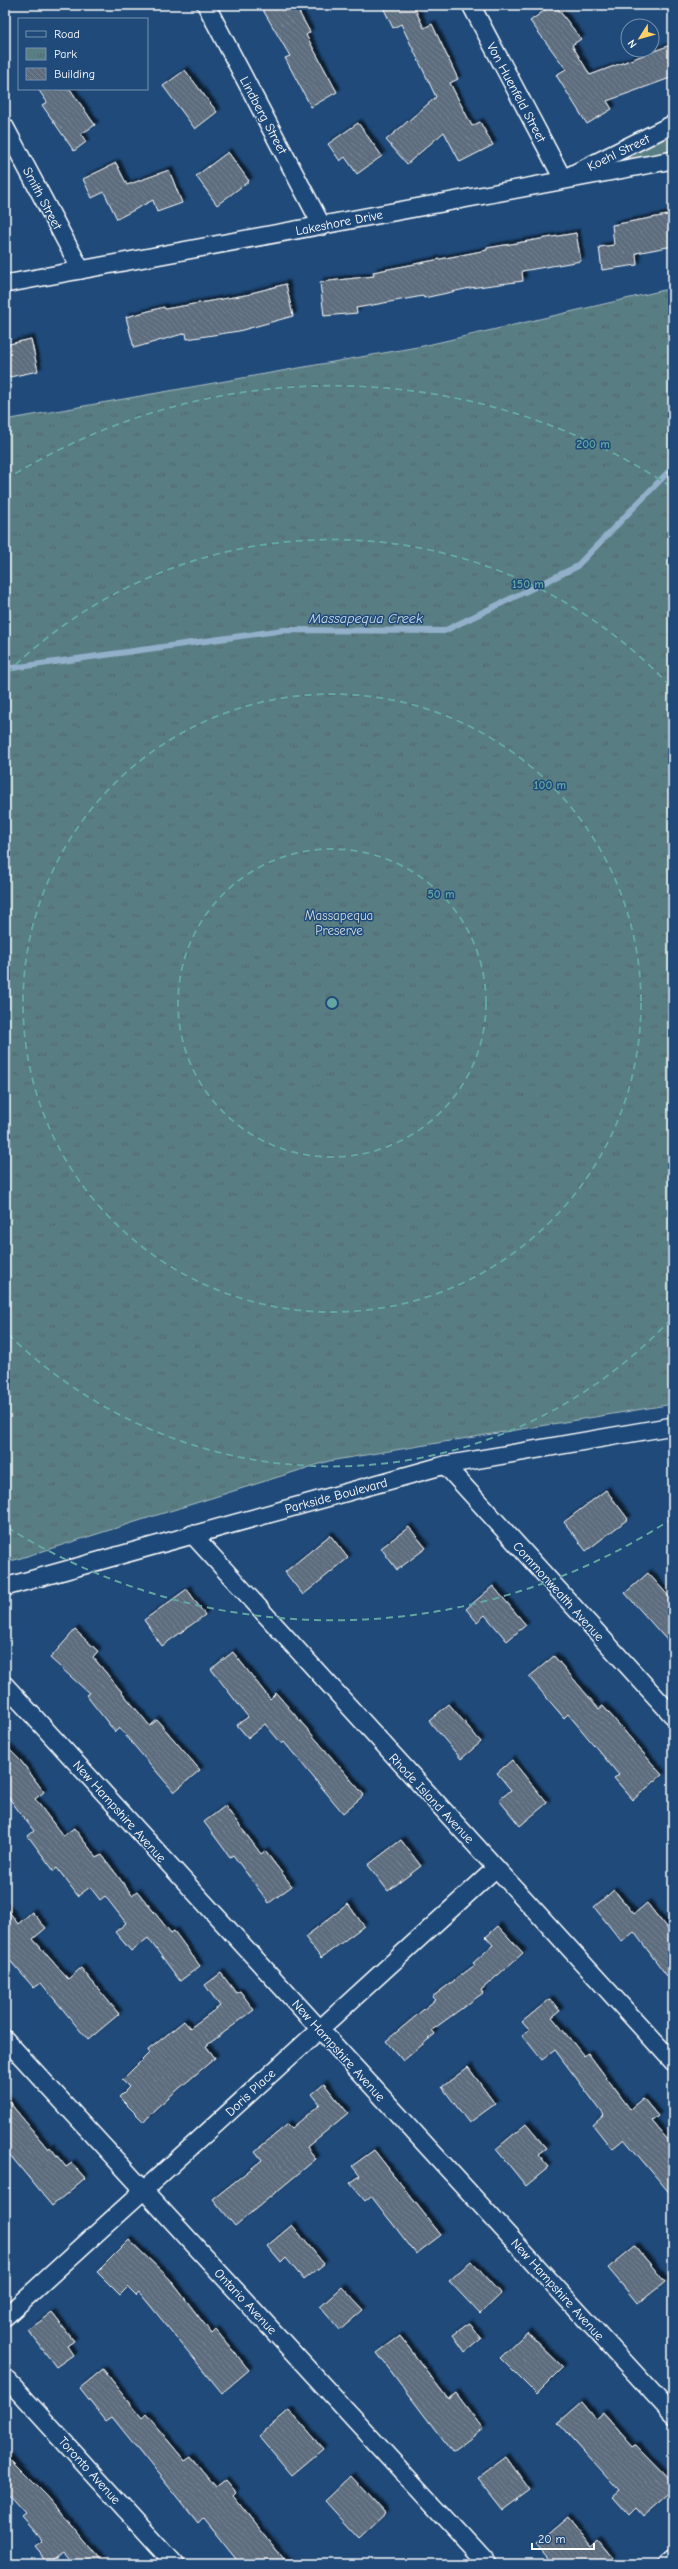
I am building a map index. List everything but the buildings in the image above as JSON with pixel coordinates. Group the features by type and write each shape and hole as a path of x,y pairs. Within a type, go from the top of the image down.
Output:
{"street":[{"name":"Lindberg Street","path":"206,5 322,226"},
{"name":"Von Huenfeld Street","path":"471,5 562,179"},
{"name":"Koehl Street","path":"562,179 673,124"},
{"name":"Smith Street","path":"5,126 81,270"},
{"name":"Lakeshore Drive","path":"5,284 322,226 562,179 673,160"},
{"name":"Parkside Boulevard","path":"5,1587 445,1465 673,1426"},
{"name":"Commonwealth Avenue","path":"445,1465 673,1716"},
{"name":"Rhode Island Avenue","path":"192,1534 673,2062"},
{"name":"New Hampshire Avenue","path":"5,1685 673,2415"},
{"name":"Doris Place","path":"5,2317 496,1868"},
{"name":"Ontario Avenue","path":"5,2039 487,2564"},
{"name":"Toronto Avenue","path":"5,2377 175,2564"},
{"path":"667,2564 673,2559"}],"green space":[{"path":"673,122 673,160 563,179"},
{"name":"Massapequa Preserve","path":"673,288 673,1404 329,1461 5,1563 5,420 423,346"}],"waterway":[{"name":"Massapequa Creek","path":"5,669 284,630 444,631 576,567 673,467"}]}
